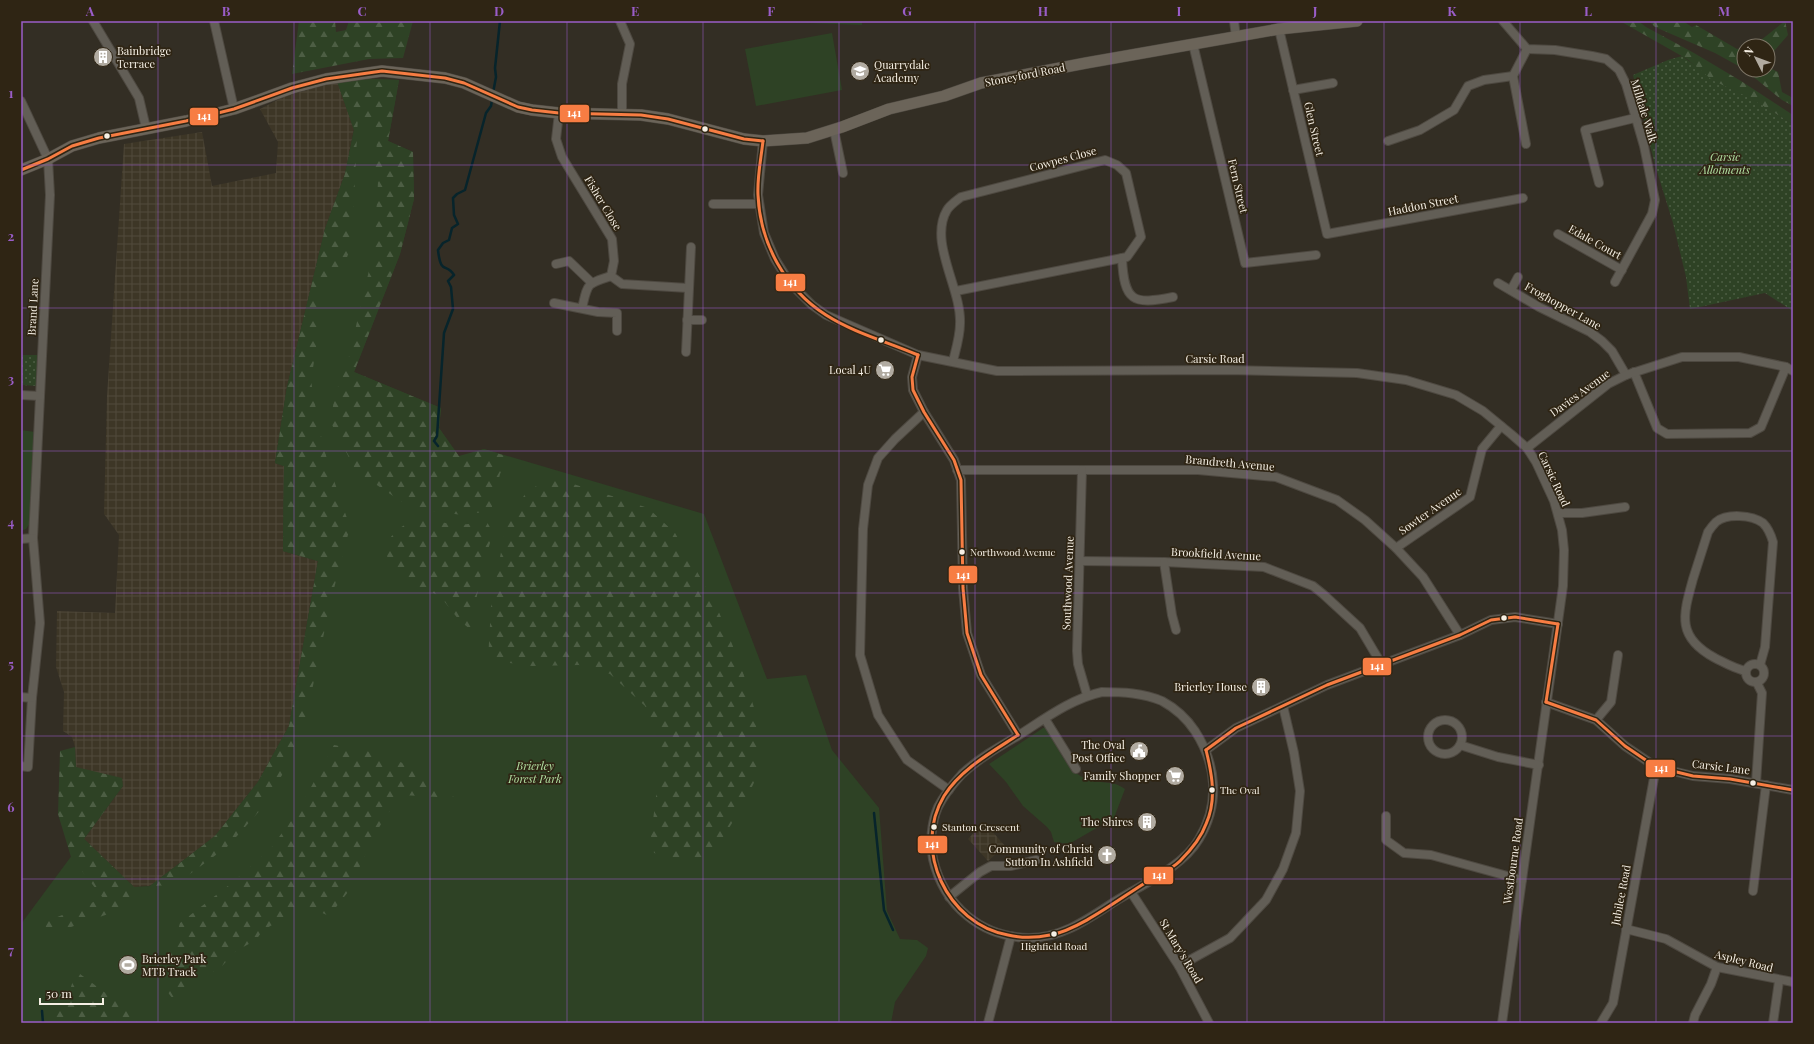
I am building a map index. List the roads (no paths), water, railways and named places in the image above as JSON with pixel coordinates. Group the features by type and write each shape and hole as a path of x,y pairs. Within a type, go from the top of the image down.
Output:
{"main road":[{"name":"Stoneyford Road","path":"21,170 48,159 72,146 234,109 299,86 348,75 382,71 445,78 464,83 499,100 532,110 559,113 622,113 668,119 744,138 763,141 807,138 834,130 889,109 944,96 981,83 1279,29 1357,21"}],"street":[{"path":"93,21 140,98 146,128"},
{"path":"214,21 234,109"},
{"path":"620,21 630,44 622,84 622,113"},
{"path":"1234,21 1236,37"},
{"path":"1502,21 1527,48 1513,76 1526,144"},
{"name":"Glen Street","path":"1279,29 1327,234"},
{"name":"Fern Street","path":"1193,44 1245,263 1316,255"},
{"name":"Milldale Walk","path":"1527,48 1555,50 1606,59 1619,70 1626,84 1644,146 1655,203 1652,214 1615,282"},
{"path":"1388,141 1420,130 1454,110 1468,86 1484,80 1513,76"},
{"path":"1293,90 1333,83"},
{"path":"21,101 48,159"},
{"name":"Fisher Close","path":"559,113 556,139 558,148 612,239 614,261 611,276"},
{"path":"1599,183 1585,130 1635,118"},
{"path":"834,130 843,173"},
{"name":"Carsic Road","path":"763,141 758,194 759,204 764,233 781,270 800,294 812,305 837,320 918,355 997,371 1228,370 1357,373 1406,380 1456,395 1483,411 1527,448 1536,462 1558,513 1564,550 1563,586 1546,702"},
{"name":"Brand Lane","path":"25,766 40,623 33,538 50,195 48,159"},
{"name":"Cowpes Close","path":"953,361 960,324 956,291 941,239 943,218 948,209 961,197 1105,160 1118,165 1126,173 1141,237 1127,257 1122,258"},
{"name":"Haddon Street","path":"1327,234 1523,198"},
{"path":"713,204 759,204"},
{"name":"Edale Court","path":"1558,234 1622,270"},
{"path":"686,352 691,247"},
{"path":"956,291 1122,258 1122,274 1130,295 1138,300 1149,302 1173,297"},
{"path":"556,264 569,261 592,282"},
{"path":"582,308 587,287 592,282 611,276 622,284 688,288"},
{"path":"1511,290 1518,277"},
{"name":"Froghopper Lane","path":"1498,283 1590,332 1602,340 1630,373 1658,428 1667,434 1750,433 1761,427 1790,369"},
{"path":"554,303 598,312 617,313 616,331"},
{"path":"687,320 702,320"},
{"path":"918,355 912,377 913,390 924,412 954,460 962,480 963,588 967,633 981,675 1018,735"},
{"name":"Davies Avenue","path":"1527,448 1602,389 1630,373 1682,357 1739,357 1790,369"},
{"path":"21,395 40,396"},
{"path":"924,412 895,439 878,458 868,485 863,529 860,655 878,715 907,760 949,790"},
{"name":"Sowter Avenue","path":"1396,548 1470,497 1482,449 1501,426"},
{"name":"Brandreth Avenue","path":"957,470 1198,470 1276,477 1337,500 1365,520 1396,548 1423,577 1460,635"},
{"name":"Southwood Avenue","path":"1082,470 1077,651 1079,671 1087,695"},
{"path":"1558,513 1582,513 1625,507"},
{"path":"1746,671 1736,669 1706,653 1691,640 1685,623 1685,608 1708,532 1716,522 1726,517 1733,516 1755,519 1764,524 1770,533 1773,542 1765,647 1760,665"},
{"path":"21,539 33,538"},
{"name":"Brookfield Avenue","path":"1080,561 1164,562 1264,567 1313,586 1340,608 1360,628 1382,665"},
{"path":"1164,562 1172,615 1176,630"},
{"path":"1206,750 1236,728 1327,685 1460,635 1491,620 1515,617 1558,624"},
{"path":"1596,720 1611,702 1618,655"},
{"path":"1746,671 1753,664 1760,665 1764,669 1765,675 1762,680 1757,683"},
{"path":"1746,671 1748,680 1757,683 1762,693 1756,783"},
{"path":"1102,692 1126,692 1146,695 1162,702 1182,716 1192,727 1206,750 1212,773 1214,794 1210,814 1198,840 1179,862 1085,920 1057,934 1043,937 1011,936 980,925 962,912 949,897 935,867 931,836 938,808 949,790 962,775 977,762 1018,735 1087,695 1102,692"},
{"path":"21,697 32,698"},
{"name":"Carsic Lane","path":"1546,702 1596,720 1625,746 1656,768 1693,776 1766,784 1793,790"},
{"name":"Westbourne Road","path":"1502,1023 1539,765 1546,702"},
{"path":"1179,966 1230,938 1266,900 1283,869 1296,833 1300,791 1294,753 1283,706"},
{"path":"1045,719 1076,769"},
{"path":"1446,720 1451,721 1460,728 1462,740 1460,745 1450,754 1438,753 1430,746 1428,735 1430,730 1437,722 1446,720"},
{"path":"1460,745 1498,757 1539,765"},
{"name":"Jubilee Road","path":"1601,1023 1613,1003 1656,768"},
{"path":"1753,891 1766,784"},
{"path":"1386,816 1386,840 1404,853 1431,855 1522,880"},
{"path":"949,897 980,872 991,866 1012,866 1036,860"},
{"name":"St Mary's Road","path":"1131,892 1179,966 1210,1023"},
{"name":"Aspley Road","path":"1626,930 1666,939 1692,955 1717,967 1779,981 1793,982"},
{"path":"988,1023 1011,936"},
{"path":"1693,1023 1717,967"},
{"path":"1773,1023 1779,981"}],"waterway":[{"path":"493,93 496,77 495,68 500,21"},
{"path":"438,446 434,441 437,436 444,333 453,309 451,287 448,281 454,275 449,269 442,266 438,250 443,243 449,240 452,228 458,224 454,215 453,198 465,190 486,113 491,106 492,100"},
{"path":"874,813 884,910 893,930"},
{"path":"42,1011 43,1023"}],"place":[{"name":"Bainbridge Terrace","path":"103,57"},
{"name":"Quarrydale Academy","path":"860,71"},
{"name":"Local 4U","path":"885,370"},
{"name":"Northwood Avenue","path":"962,552"},
{"name":"Brierley House","path":"1261,687"},
{"name":"The Oval Post Office","path":"1139,751"},
{"name":"Family Shopper","path":"1175,776"},
{"name":"The Oval","path":"1212,790"},
{"name":"The Shires","path":"1147,822"},
{"name":"Stanton Crescent","path":"934,827"},
{"name":"Community of Christ Sutton In Ashfield","path":"1107,855"},
{"name":"Highfield Road","path":"1054,934"},
{"name":"Brierley Park MTB Track","path":"128,965"}],"park label":[{"name":"Carsic Allotments","path":"1725,163"},
{"name":"Brierley Forest Park","path":"535,772"}]}
